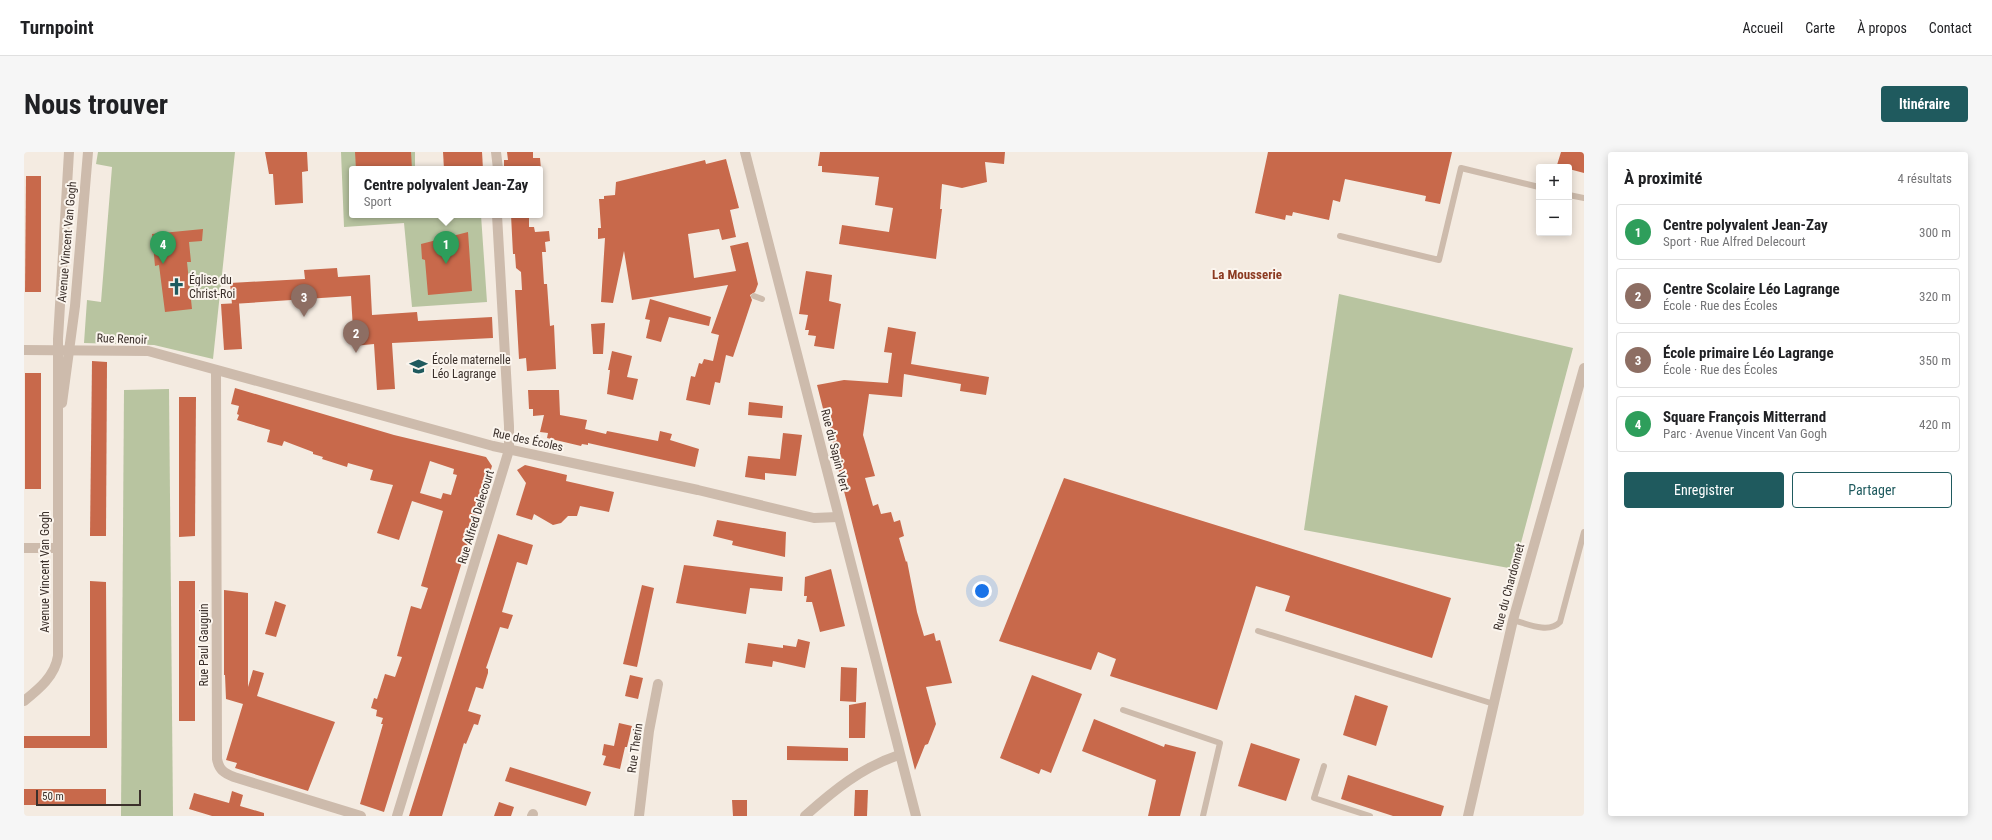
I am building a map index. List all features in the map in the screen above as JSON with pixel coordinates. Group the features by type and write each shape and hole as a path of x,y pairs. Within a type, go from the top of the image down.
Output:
{"street":[{"name":"Avenue Vincent Van Gogh","path":"24,701 45,682 57,663 58,350 69,152"},
{"name":"Avenue Vincent Van Gogh","path":"58,429 70,350 88,152"},
{"path":"496,152 498,166"},
{"name":"Rue du Sapin Vert","path":"745,152 899,755 916,816"},
{"name":"Rue Alfred Delecourt","path":"397,816 509,450 508,388 497,218"},
{"name":"Rue Renoir","path":"24,350 148,351 216,370"},
{"name":"Rue du Chardonnet","path":"1468,816 1513,620 1584,368"},
{"name":"Rue des Écoles","path":"216,370 509,450 698,490 814,518 838,517"},
{"name":"Rue Paul Gauguin","path":"216,370 216,759 219,767 224,773 234,777 361,816"},
{"path":"24,548 58,548"},
{"name":"Rue Therin","path":"639,816 649,732 658,684"},
{"path":"804,816 831,793 861,772 899,755"}],"lane":[{"path":"1340,236 1438,260 1461,168 1536,186"},
{"path":"1572,196 1584,198"},
{"path":"754,296 762,299"},
{"path":"1513,620 1546,628 1556,626 1560,622 1584,532"},
{"path":"1258,631 1494,704"},
{"path":"1123,710 1220,743 1204,816"},
{"path":"1324,766 1314,798 1370,816"}],"green space":[{"path":"98,152 235,152 213,359 154,345 84,343 87,300 101,302 112,167 96,164"},
{"path":"341,152 415,152 415,166 349,166 349,218 481,218 487,302 412,307 404,223 344,227"},
{"path":"1339,294 1573,348 1514,569 1304,530"},
{"path":"169,389 173,816 121,816 124,390"}],"building":[{"path":"265,152 307,152 308,171 302,172 303,203 275,205 273,174 269,174"},
{"path":"355,152 411,152 412,166 356,166"},
{"path":"443,152 482,152 483,166 444,166"},
{"path":"507,152 533,152 533,158 540,158 541,166 504,166 504,160 508,160"},
{"path":"820,152 1005,152 1004,164 985,162 987,182 962,188 942,184 940,209 942,209 936,259 839,244 842,225 889,232 893,208 875,205 879,177 822,172 822,166 818,166"},
{"path":"1268,152 1452,152 1440,204 1425,201 1426,196 1345,179 1340,202 1333,200 1329,220 1293,212 1292,216 1286,215 1285,220 1255,213"},
{"path":"1561,152 1584,152 1584,173 1572,170 1572,164 1557,164"},
{"path":"726,159 739,208 730,210 736,237 722,240 719,229 688,234 694,278 736,271 730,246 748,242 758,284 755,292 750,295 752,300 733,357 726,355 720,383 715,382 710,405 686,400 691,376 695,377 699,363 702,364 704,359 713,361 719,335 711,333 728,285 632,300 624,251 613,303 601,302 605,238 598,239 598,228 601,228 599,199 604,199 604,196 615,195 616,182 705,160 706,164"},
{"path":"26,176 41,176 41,292 25,292"},
{"path":"511,218 529,218 529,227 534,227 535,232 549,231 550,241 545,242 546,252 542,252 544,284 547,284 550,326 554,325 556,369 527,371 526,358 519,359 515,290 522,290 521,272 516,268 515,254 513,254"},
{"name":"Église du Christ-Roi","path":"203,229 202,241 189,242 191,262 187,262 192,309 165,312 159,265 155,266 152,234"},
{"path":"468,232 472,291 428,295 425,260 422,259 421,244"},
{"path":"337,268 338,277 370,275 372,315 417,312 418,321 492,317 493,338 392,343 395,389 377,390 374,344 354,346 351,296 232,304 230,283 305,279 304,270"},
{"path":"806,271 832,275 829,301 841,304 834,349 814,346 816,336 808,335 809,330 805,330 808,315 799,314"},
{"path":"650,299 711,317 709,326 669,317 661,342 646,338 650,320 645,319"},
{"path":"239,303 242,349 224,350 221,304"},
{"path":"605,323 603,354 593,354 591,324"},
{"path":"888,327 916,332 911,364 989,377 986,395 960,391 961,384 904,374 902,397 869,394 863,435 875,476 865,478 873,506 878,504 881,514 891,512 894,522 900,520 904,536 899,538 906,562 907,561 917,612 924,636 934,633 936,641 940,640 952,683 926,687 936,724 928,744 925,745 915,770 817,385 844,380 888,383 892,353 884,352"},
{"path":"612,351 632,356 627,377 638,379 633,400 607,394 610,370 608,370"},
{"path":"92,361 107,362 106,536 90,536"},
{"path":"25,373 41,373 41,489 25,489"},
{"path":"235,388 394,435 486,457 492,466 384,812 360,804 383,724 381,724 383,718 376,716 377,710 371,708 374,698 377,699 385,674 395,677 402,657 397,656 411,606 421,609 428,588 421,586 443,511 412,501 399,540 377,533 393,485 370,480 373,470 348,463 347,467 322,459 323,457 313,454 313,452 284,441 282,446 267,442 270,430 237,420 239,415 237,414 239,406 231,404","holes":["430,461 454,469 453,474 457,475 451,495 443,493 441,499 420,493"]},
{"path":"528,390 559,390 560,415 587,420 585,429 606,434 607,431 658,441 660,431 672,434 670,440 699,449 695,467 588,443 588,445 582,444 581,446 547,438 548,433 540,432 544,415 533,416 533,409 529,409"},
{"path":"179,397 196,397 195,536 179,537"},
{"path":"749,402 783,406 782,418 748,415"},
{"path":"783,433 802,435 796,476 765,473 765,480 745,477 748,456 780,459"},
{"path":"525,465 567,475 566,481 614,492 609,512 580,506 577,516 568,516 561,523 553,525 534,514 532,520 516,515 526,483 517,470"},
{"path":"1064,478 1451,598 1432,658 1285,611 1290,596 1256,586 1217,710 1110,676 1116,659 1098,652 1091,670 999,641"},
{"path":"717,520 786,532 785,557 732,545 733,541 713,536"},
{"path":"498,534 533,545 527,565 517,562 502,612 513,615 508,629 500,627 486,668 488,669 488,673 483,689 476,687 468,711 481,715 478,725 474,724 466,744 464,743 442,816 409,816"},
{"path":"684,565 783,577 782,591 750,588 746,614 676,603"},
{"path":"831,569 845,626 820,632 812,602 806,602 807,596 804,596 805,577"},
{"path":"90,581 106,582 107,748 24,748 24,736 90,736"},
{"path":"179,581 195,581 195,721 179,721"},
{"path":"642,585 654,588 637,667 623,664"},
{"path":"224,590 248,593 248,687 253,670 264,673 257,696 335,722 308,791 235,768 237,763 226,760 243,704 226,699 224,675"},
{"path":"275,601 286,605 276,637 265,634"},
{"path":"798,639 810,642 805,668 773,661 772,667 745,663 748,643 783,648 783,645 796,647"},
{"path":"841,667 857,668 856,702 840,701"},
{"path":"630,675 643,678 638,699 625,696"},
{"path":"1032,675 1082,694 1051,773 1041,769 1039,774 1000,758"},
{"path":"1355,695 1388,706 1376,746 1343,735"},
{"path":"866,702 865,738 849,738 849,705"},
{"path":"1094,719 1164,747 1165,744 1196,752 1180,816 1148,816 1156,780 1082,751"},
{"path":"619,723 632,726 620,769 603,765 606,756 602,755 604,744 614,746"},
{"path":"1251,743 1300,759 1286,801 1238,786"},
{"path":"787,746 848,748 848,761 787,760"},
{"path":"510,767 591,792 586,806 505,781"},
{"path":"1348,775 1444,806 1441,816 1393,816 1341,799"},
{"path":"24,789 106,789 106,805 24,805"},
{"path":"855,790 868,790 867,816 854,816"},
{"path":"232,791 243,795 240,806 264,813 264,816 212,816 189,809 194,793 229,803"},
{"path":"732,800 747,800 747,816 733,816"},
{"path":"499,802 514,807 511,816 494,816"}],"place":[{"name":"Square François Mitterrand","path":"163,264"},
{"name":"Centre polyvalent Jean-Zay","path":"446,264"},
{"name":"Église du Christ-Roi","path":"176,287"},
{"name":"École primaire Léo Lagrange","path":"304,317"},
{"name":"Centre Scolaire Léo Lagrange","path":"356,353"},
{"name":"École maternelle Léo Lagrange","path":"419,367"}],"district":[{"name":"La Mousserie","path":"1247,274"}]}
